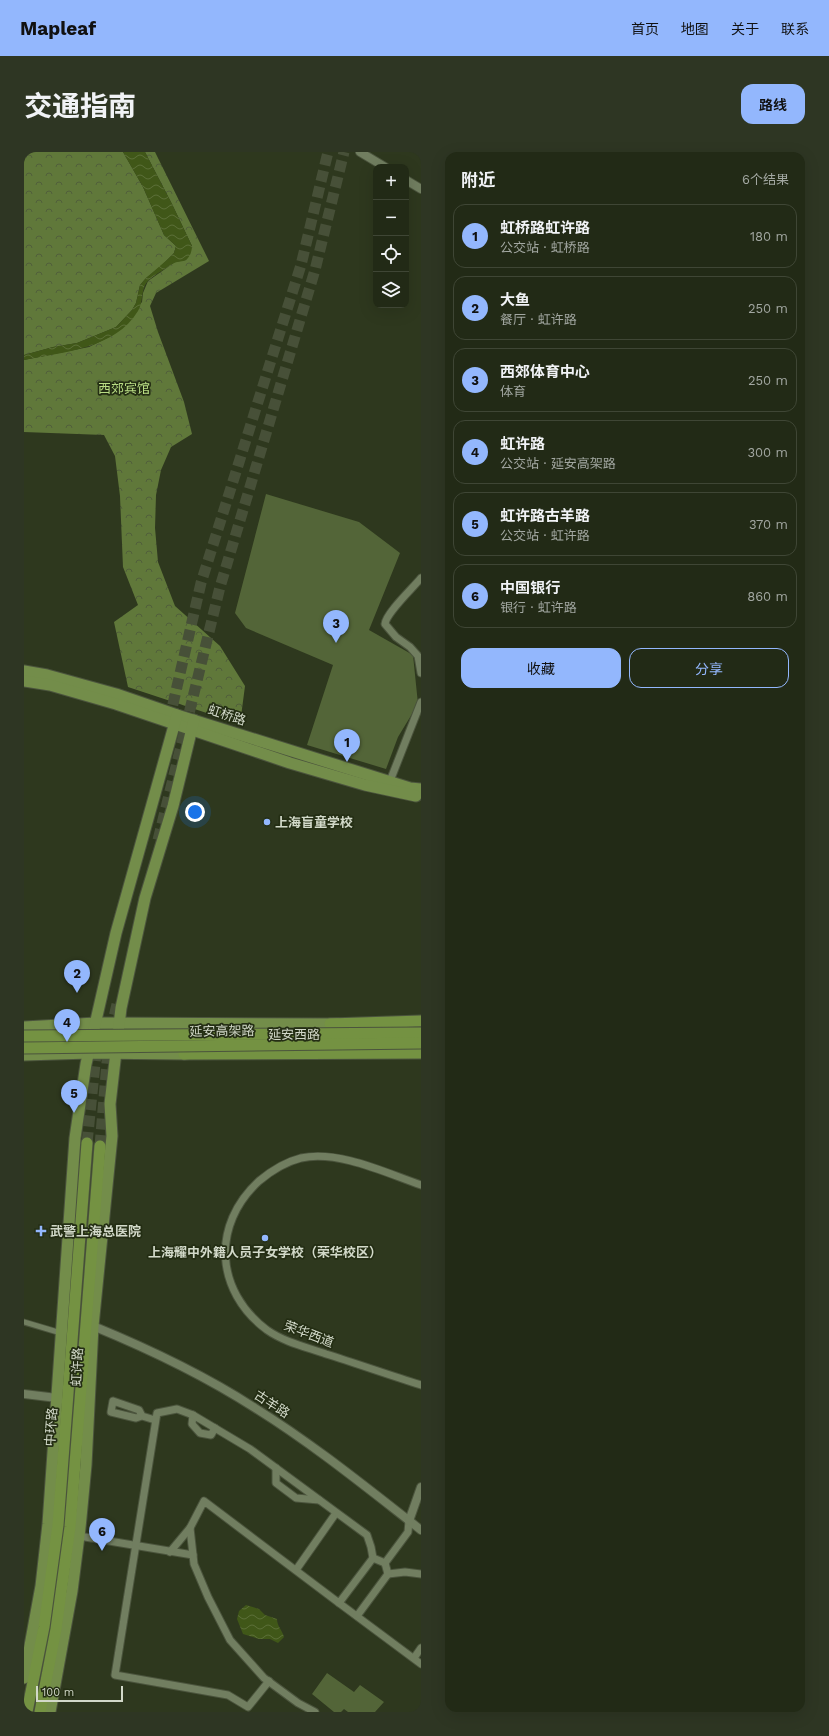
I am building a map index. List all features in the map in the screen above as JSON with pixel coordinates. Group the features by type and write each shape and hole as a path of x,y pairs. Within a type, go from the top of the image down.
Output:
{"highway":[{"path":"330,1024 421,1021"},
{"name":"延安高架路","path":"24,1036 421,1033"},
{"name":"延安高架路","path":"24,1048 421,1043"},
{"path":"184,1054 421,1054"},
{"name":"中环路","path":"27,1712 44,1627 58,1525 87,1143"},
{"name":"中环路","path":"40,1712 56,1629 70,1527 100,1146"}],"main road":[{"name":"虹桥路","path":"24,671 47,675 116,694 175,719"},
{"name":"虹桥路","path":"24,681 50,685 175,719 290,762 365,785 421,796"},
{"name":"虹许路","path":"24,1678 35,1624 45,1556 54,1462 75,1138 89,1053 116,933 175,719"},
{"name":"虹桥路","path":"193,725 421,789"},
{"name":"虹许路","path":"50,1712 72,1591 86,1465 93,1326 112,1136 109,1109 114,1054 128,971 146,898 193,725"},
{"path":"330,1024 382,1017 421,1017"},
{"name":"延安西路","path":"24,1027 96,1023 421,1026"},
{"name":"延安西路","path":"24,1055 89,1053 184,1054 223,1049 421,1047"},
{"path":"184,1054 238,1058 360,1058 421,1054"}],"street":[{"path":"360,152 380,164"},
{"path":"409,182 421,189"},
{"path":"421,578 390,612 385,619 385,624 396,637 410,647 418,656 421,673"},
{"path":"390,781 421,702"},
{"name":"荣华西道","path":"421,1185 351,1161 326,1156 302,1158 281,1165 265,1176 251,1189 238,1205 229,1226 224,1248 226,1268 235,1293 249,1314 268,1330 289,1342 421,1385"},
{"path":"24,1322 62,1333"},
{"name":"古羊路","path":"93,1326 170,1360 255,1408 312,1446 421,1530"},
{"path":"24,1394 57,1398"},
{"path":"269,1681 248,1707 228,1695 115,1675 157,1413 178,1410 193,1415 250,1449 367,1535 373,1558 339,1602"},
{"path":"193,1415 192,1424 200,1433 211,1435 215,1428"},
{"path":"142,1416 155,1420"},
{"path":"200,1433 206,1423"},
{"path":"276,1468 276,1483 289,1493 296,1498 319,1500"},
{"path":"289,1493 296,1483"},
{"path":"385,1563 408,1532 409,1521 421,1486"},
{"path":"170,1552 190,1528 204,1501 421,1664"},
{"path":"296,1570 336,1513"},
{"path":"190,1528 194,1564 208,1597 230,1640 269,1681 298,1703 316,1712"},
{"path":"79,1536 135,1547 193,1555"},
{"path":"373,1558 385,1563"},
{"path":"385,1563 388,1574"},
{"path":"357,1616 388,1574 405,1572 421,1574"},
{"path":"414,1658 421,1648"}],"green space":[{"path":"24,152 123,152 143,187 164,235 176,246 174,253 140,285 136,303 132,310 116,327 77,343 53,347 24,355"},
{"name":"西郊宾馆","path":"145,152 155,152 209,261 156,293 150,306 184,402 192,434 171,447 161,470 156,495 155,528 158,562 175,606 220,646 245,686 240,724 128,687 114,622 138,605 123,567 120,496 115,456 104,435 24,432 24,360 89,347 113,335 142,302 143,293 148,281 175,262 186,260 192,246"}],"shaded area":[{"path":"266,494 359,522 400,553 369,630 413,655 418,704 398,737 386,769 307,745 333,665 246,628 235,613"},
{"path":"327,1673 354,1692 360,1685 384,1702 375,1712 348,1712 344,1709 341,1712 334,1712 312,1694"}],"water":[{"path":"123,152 145,152 192,246 190,256 186,260 174,263 146,283 138,311 128,324 116,334 87,347 24,360 24,355 53,347 77,343 116,327 132,310 136,303 140,285 174,253 176,246 164,235 143,187"},
{"path":"246,1605 259,1609 265,1615 277,1619 284,1637 278,1643 270,1639 259,1639 243,1634 237,1619 239,1611"}],"tunnel":[{"path":"169,721 201,583 301,265 328,152"},
{"path":"158,840 220,587 315,270 344,152"},
{"path":"100,1146 109,1038 118,1000"},
{"path":"87,1143 97,1044"}],"place":[{"name":"西郊体育中心","path":"336,643"},
{"name":"虹桥路虹许路","path":"347,762"},
{"name":"上海盲童学校","path":"267,822"},
{"name":"大鱼","path":"77,993"},
{"name":"虹许路","path":"67,1042"},
{"name":"虹许路古羊路","path":"74,1113"},
{"name":"武警上海总医院","path":"41,1231"},
{"name":"上海耀中外籍人员子女学校（荣华校区）","path":"265,1238"},
{"name":"中国银行","path":"102,1551"}]}
